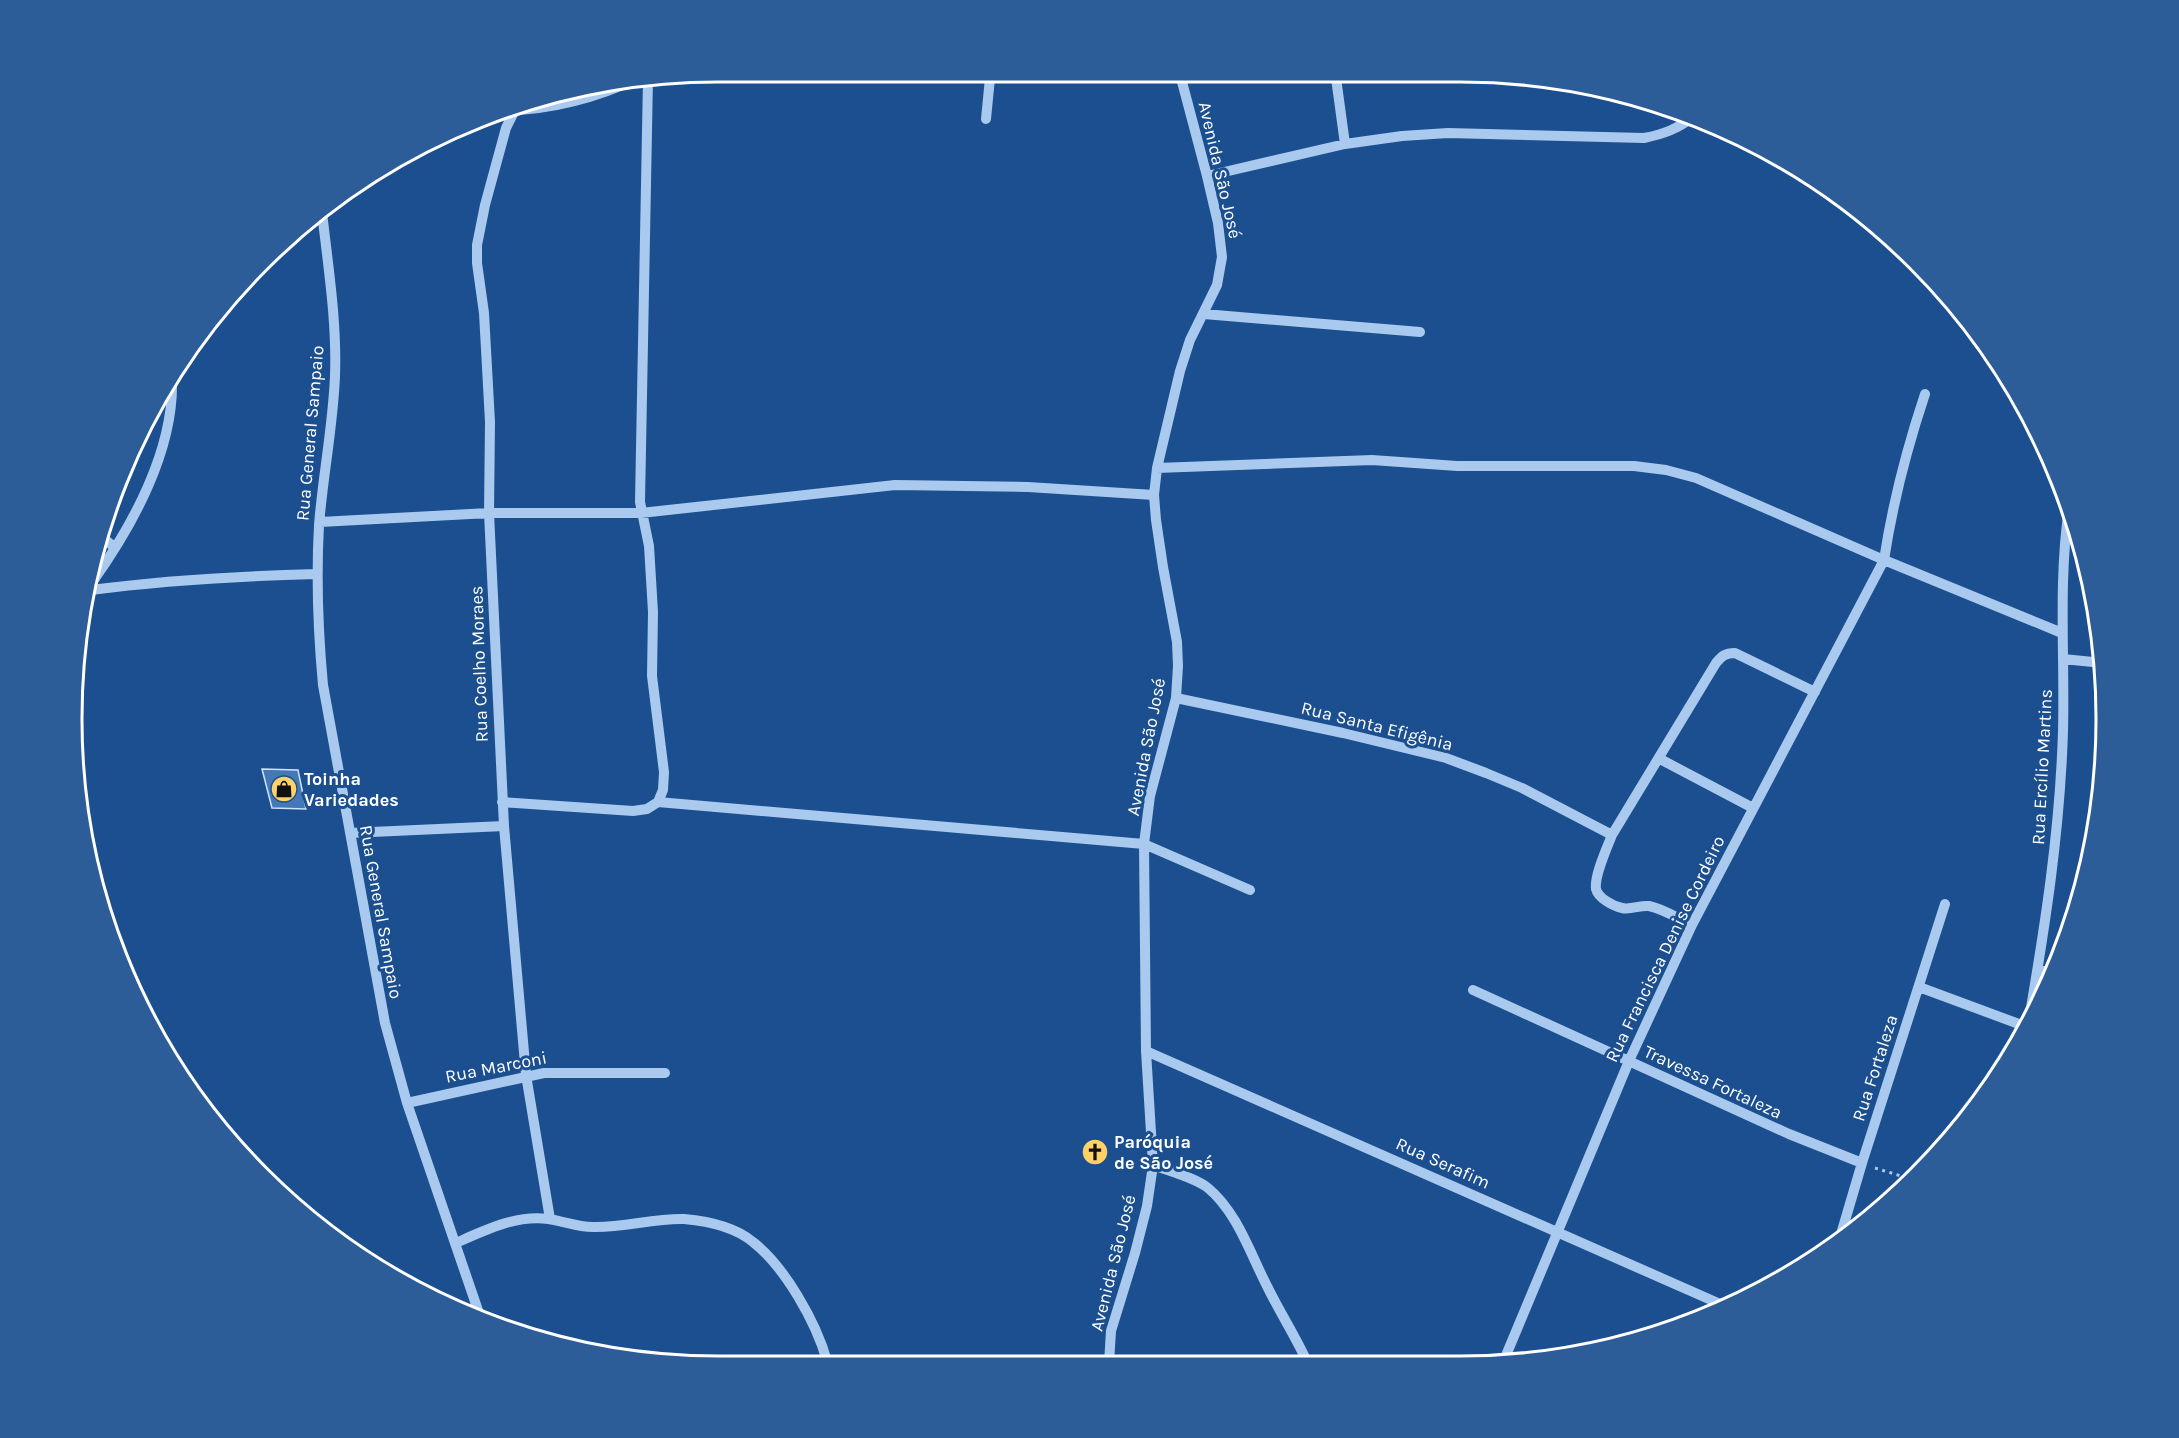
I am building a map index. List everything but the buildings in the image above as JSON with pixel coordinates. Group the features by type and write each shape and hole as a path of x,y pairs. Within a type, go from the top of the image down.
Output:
{"street":[{"path":"986,119 990,83"},
{"name":"Avenida São José","path":"1110,1355 1111,1331 1147,1206 1153,1165 1146,1050 1144,844 1150,796 1176,698 1177,642 1163,567 1154,495 1157,468 1180,371 1190,340 1218,285 1222,257 1218,223 1208,177 1182,83"},
{"path":"1337,83 1345,144"},
{"path":"648,87 641,513 650,546 652,676 664,772 663,790 658,802"},
{"name":"Rua Coelho Moraes","path":"508,118 481,220 477,245 484,313 490,422 489,513 502,802 526,1075 550,1219"},
{"path":"1208,177 1345,144 1402,136 1448,133 1644,138 1662,135 1684,123"},
{"name":"Rua General Sampaio","path":"323,221 334,308 335,375 316,574 322,685 385,1023 407,1103 477,1308"},
{"path":"1204,314 1420,332"},
{"path":"101,569 145,494 162,450 172,394"},
{"name":"Rua Francisca Denise Cordeiro","path":"1507,1354 1629,1061 1692,925 1884,560 1899,475 1925,394"},
{"path":"1157,468 1372,460 1457,466 1622,466 1666,470 1696,478 1884,560 2062,633"},
{"path":"320,522 489,513 641,513 857,487 895,485 1028,487 1154,495"},
{"name":"Rua Ercílio Martins","path":"2033,996 2059,818 2063,730 2062,584 2067,528"},
{"path":"108,542 114,548"},
{"path":"96,589 210,578 316,574"},
{"path":"1692,925 1656,908 1643,906 1620,908 1600,896 1596,890 1597,881 1612,835 1716,663 1728,653 1735,652 1815,692"},
{"path":"2063,659 2094,662"},
{"name":"Rua Santa Efigênia","path":"1176,698 1343,733 1446,758 1486,773 1612,835"},
{"path":"1660,759 1753,808"},
{"path":"502,802 633,811 647,808 658,802 1144,844 1250,890"},
{"path":"350,833 504,826"},
{"name":"Rua Fortaleza","path":"1843,1227 1945,904"},
{"path":"2038,970 2044,971"},
{"path":"1919,987 2019,1023"},
{"name":"Travessa Fortaleza","path":"1473,990 1789,1134 1862,1163"},
{"name":"Rua Serafim","path":"1146,1050 1717,1301"},
{"name":"Rua Marconi","path":"407,1103 526,1075 572,1072 665,1073"},
{"path":"1153,1165 1206,1186 1221,1200 1304,1355"},
{"path":"456,1243 501,1224 525,1219 550,1219 595,1227 683,1219 726,1227 752,1241 772,1260 794,1292 813,1326 825,1355"}],"path":[{"path":"1862,1163 1903,1176"}],"place":[{"name":"Toinha Variedades","path":"284,789"},
{"name":"Paróquia de São José","path":"1095,1152"}]}
